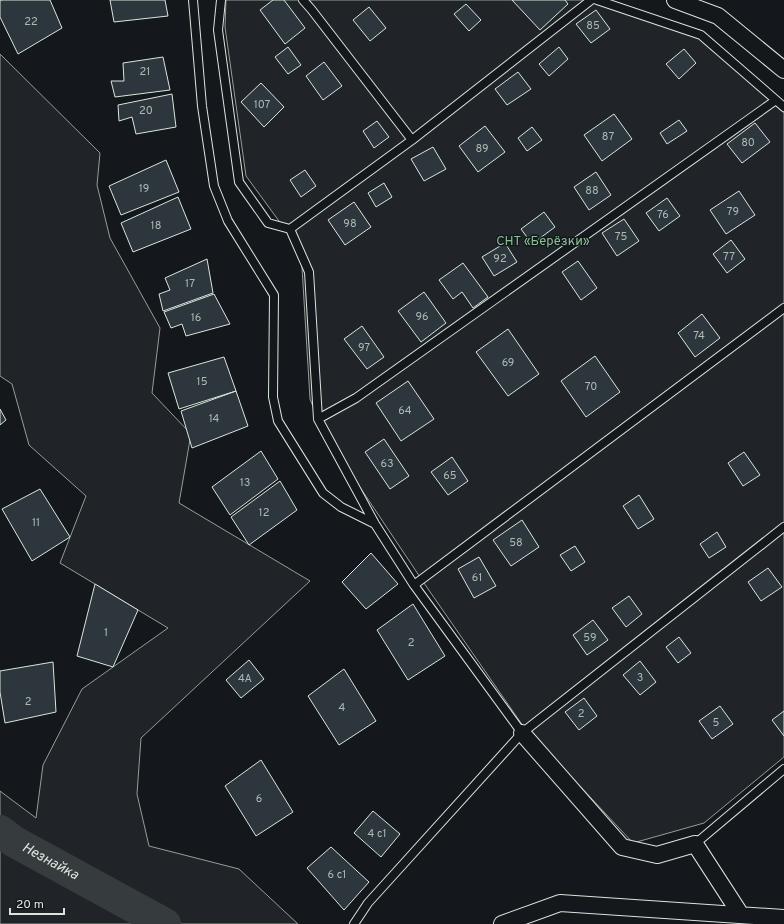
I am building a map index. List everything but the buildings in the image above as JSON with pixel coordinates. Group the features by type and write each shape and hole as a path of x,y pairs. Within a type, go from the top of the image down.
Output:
{"street":[{"path":"675,0 718,16 784,70"},
{"path":"522,733 622,847 657,855 695,844 740,915"},
{"path":"502,924 560,903 784,918"}],"lane":[{"path":"193,0 202,106 214,186 228,221 274,295 273,397 278,421 323,493 341,507 375,524"},
{"path":"221,0 218,30 239,182 268,223 290,229"},
{"path":"303,0 412,140"},
{"path":"290,229 412,140 591,0"},
{"path":"597,0 700,35 784,107"},
{"path":"318,418 356,398 776,100"},
{"path":"290,229 309,272 318,418 375,524 414,585 522,733"},
{"path":"414,585 784,308"},
{"path":"354,924 368,903 522,733 784,527"},
{"path":"695,844 784,769"}],"green space":[{"name":"СНТ «Берёзки»","path":"226,0 593,0 699,38 784,113 784,757 704,823 633,843 521,723 426,586 325,435 310,399 301,251 246,176 225,27"},
{"path":"0,54 100,153 97,185 110,238 160,328 152,393 191,434 179,503 310,581 141,738 137,794 149,846 239,869 298,924 0,924 0,791 36,818 43,765 82,689 168,628 60,563 86,496 29,445 12,384 0,376"}],"waterway":[{"name":"Незнайка","path":"0,831 13,841 165,924"}]}
